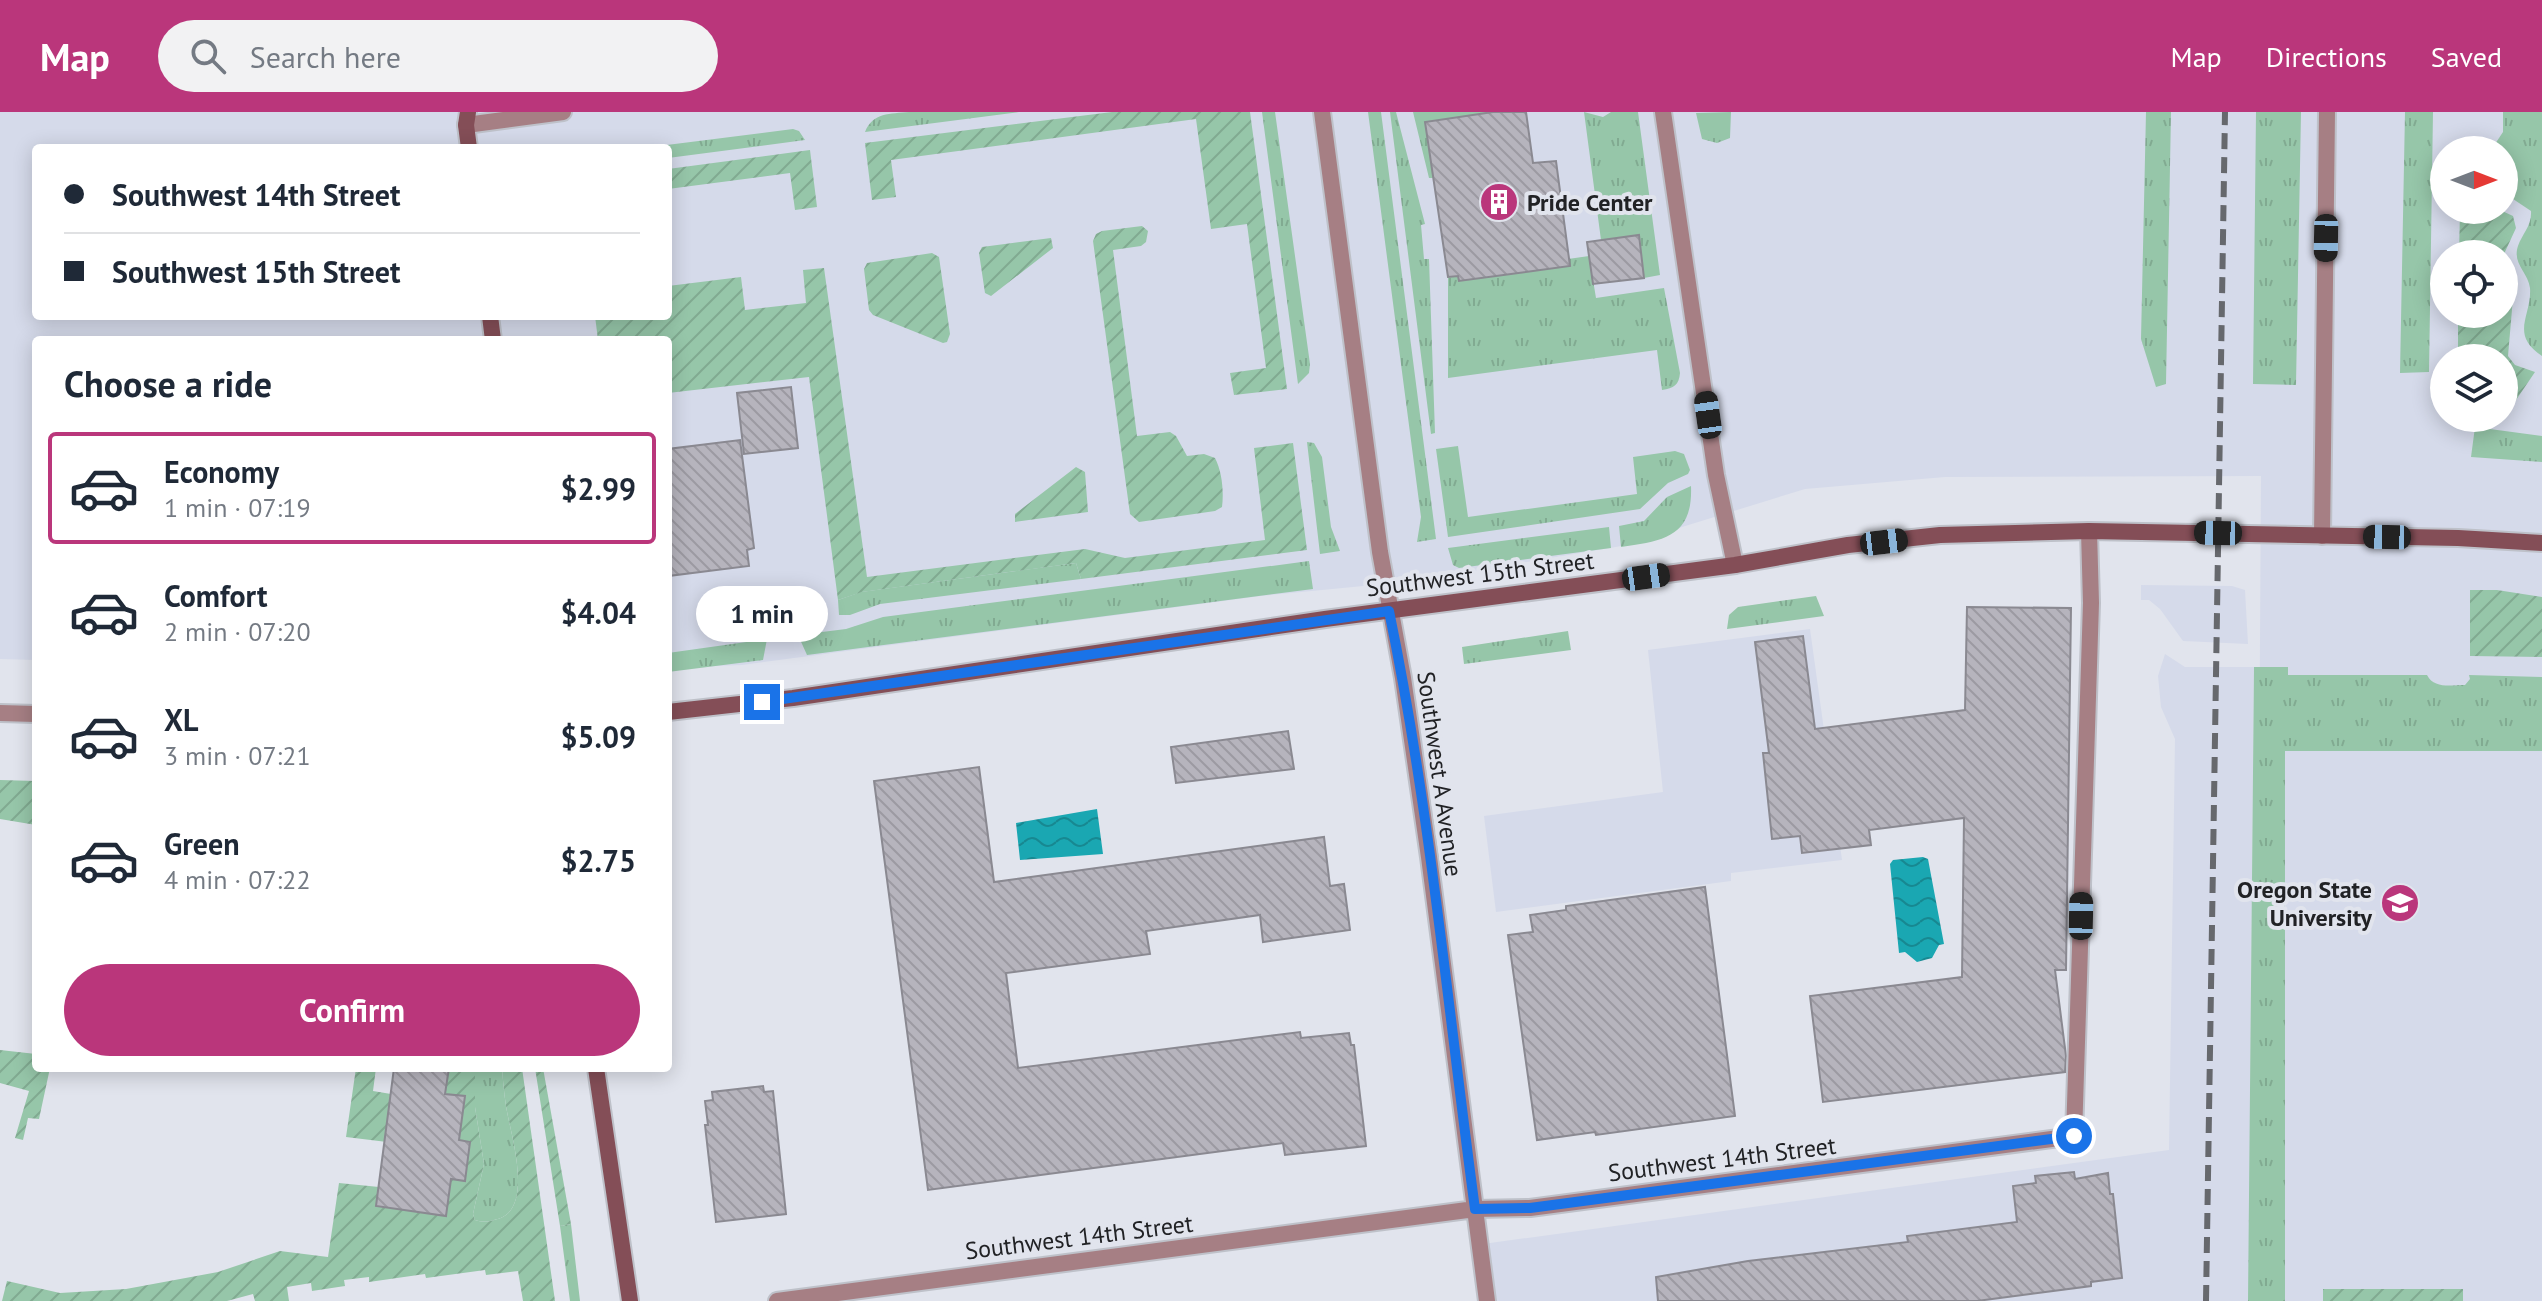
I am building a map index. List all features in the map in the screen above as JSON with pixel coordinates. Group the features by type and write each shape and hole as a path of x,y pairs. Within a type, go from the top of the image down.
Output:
{"main road":[{"path":"464,116 468,144"},
{"name":"Southwest 15th Street","path":"672,712 793,698 1389,611 1735,565 1848,545 1940,535 2089,531 2473,538 2542,543"},
{"path":"597,1072 630,1301"}],"street":[{"path":"464,116 563,112"},
{"name":"Southwest A Avenue","path":"1322,112 1389,611 1403,678 1427,842 1487,1301"},
{"path":"1663,112 1716,475 1735,565"},
{"path":"2322,536 2327,112"},
{"name":"Southwest 14th Street","path":"777,1301 1475,1209 1530,1208 2074,1136 2091,603 2089,531"},
{"path":"0,713 32,714"}],"shaded area":[{"name":"Oregon State University","path":"0,112 2542,112 2542,1301 1492,1301 1483,1244 2169,1150 2175,739 2161,707 2158,676 2165,654 2185,667 2254,667 2250,1138 2257,1138 2261,476 1945,477 1805,489 1682,527 1651,541 1415,581 1261,596 742,665 672,668 672,336 32,336 32,660 0,659"},
{"path":"2141,585 2232,586 2245,590 2248,644 2183,641 2160,609 2149,600 2141,600"},
{"path":"1810,629 1842,860 1731,873 1731,881 1496,912 1484,816 1663,792 1648,650"}],"green space":[{"path":"909,112 1019,112 865,132 877,117"},
{"path":"1112,112 1250,112 1287,389 1234,395 1230,373 1266,368 1247,224 1211,229 1196,119 891,160 896,197 872,200 865,143"},
{"path":"1262,112 1275,112 1310,364 1309,373 1298,384"},
{"path":"1368,112 1381,112 1436,539 1417,542 1421,517"},
{"path":"1390,112 1396,112 1425,224 1421,225 1424,259 1429,259 1435,433 1431,434"},
{"path":"1413,112 1493,112 1426,122 1433,178 1429,178"},
{"path":"1584,112 1603,117 1611,112 1638,112 1660,275 1644,278 1638,235 1601,240"},
{"path":"1731,112 1730,138 1717,143 1702,139 1696,113"},
{"path":"2146,112 2171,112 2166,384 2156,387 2141,339"},
{"path":"2256,112 2301,112 2296,385 2253,384"},
{"path":"2405,112 2433,112 2433,136 2430,136 2429,372 2400,373"},
{"path":"2503,112 2542,112 2542,356 2526,340 2524,332 2530,288 2518,260 2518,246 2528,226 2531,211 2518,202 2518,136 2500,136"},
{"path":"793,129 799,131 805,140 672,157 672,144"},
{"path":"810,150 817,207 795,210 790,173 672,188 672,168"},
{"path":"2460,224 2515,224 2516,228 2510,240 2459,240"},
{"path":"1142,226 1148,231 1146,242 1141,246 1113,250 1137,436 1170,432 1176,436 1187,456 1204,454 1215,458 1223,495 1222,507 1215,511 1139,522 1130,514 1093,241 1096,234 1102,231"},
{"path":"1051,238 1053,248 991,296 985,293 979,253 982,247"},
{"path":"932,253 939,257 950,334 947,342 943,343 873,315 869,310 864,269 867,263"},
{"path":"1589,256 1596,298 1664,288 1680,373 1675,385 1662,390 1657,350 1448,378 1448,277 1458,276 1459,281 1540,270 1540,263"},
{"path":"824,268 867,577 1085,549 1125,558 1265,540 1254,448 1293,443 1307,550 1081,579 1076,563 862,592 838,600 809,377 672,393 672,336 598,336 596,320 672,320 672,286 741,277 745,310 806,303 803,270"},
{"path":"2458,328 2510,328 2509,344 2458,344"},
{"path":"2518,366 2535,372 2518,397"},
{"path":"2474,432 2542,436 2542,462 2471,457"},
{"path":"1307,442 1314,443 1322,457 1331,527 1340,551 1320,554"},
{"path":"1458,446 1468,517 1637,494 1633,457 1675,451 1684,454 1690,470 1688,474 1668,483 1640,509 1448,537 1436,449"},
{"path":"1076,467 1085,472 1088,512 1015,522 1015,514"},
{"path":"1691,486 1687,516 1673,533 1651,542 1621,547 1619,526 1644,521 1667,497"},
{"path":"1609,527 1611,548 1459,568 1453,565 1448,548"},
{"path":"1309,561 1313,589 807,655 798,635 846,629 883,617"},
{"path":"1076,563 1081,579 880,604 850,615 839,615 838,600 861,592"},
{"path":"2470,590 2497,590 2542,597 2542,657 2470,656"},
{"path":"1816,596 1824,616 1727,629 1729,615 1738,607"},
{"path":"1568,631 1571,650 1464,664 1462,647"},
{"path":"767,639 763,660 672,671 672,652"},
{"path":"2254,667 2288,667 2288,675 2427,675 2438,684 2449,686 2465,685 2470,679 2469,675 2542,677 2542,751 2285,751 2285,1301 2248,1301"},
{"path":"0,780 32,781 32,824 0,819"},
{"path":"0,1050 32,1054 32,1072 49,1072 39,1119 28,1118 23,1140 15,1138 29,1091 0,1083"},
{"path":"355,1072 375,1072 373,1091 391,1094 387,1142 346,1137"},
{"path":"448,1072 475,1072 475,1107 484,1164 473,1214 475,1220 494,1220 507,1214 515,1203 518,1188 502,1072 523,1072 555,1301 523,1301 518,1271 486,1275 485,1270 426,1278 425,1274 369,1282 369,1277 344,1280 345,1286 312,1291 311,1283 287,1287 289,1301 255,1301 253,1294 227,1301 2,1301 7,1281 60,1293 126,1289 218,1272 280,1251 328,1257 339,1183 379,1187 377,1206 446,1215 451,1179 465,1180 470,1143 459,1140 465,1096 445,1094"},
{"path":"475,1072 502,1072 518,1188 515,1203 507,1214 487,1221 475,1220 473,1214 484,1164 475,1107"},
{"path":"536,1072 544,1072 571,1224 560,1226"},
{"path":"571,1224 580,1301 570,1301 560,1226"},
{"path":"2323,1289 2463,1289 2463,1301 2323,1301"}],"water":[{"path":"1097,809 1103,854 1020,860 1016,823"},
{"path":"1928,859 1944,944 1939,945 1932,958 1917,962 1905,952 1899,953 1890,864 1893,860"}],"building":[{"name":"Pride Center","path":"1493,112 1526,112 1533,163 1556,161 1570,266 1459,281 1458,276 1448,277 1425,122"},
{"path":"1639,235 1644,278 1593,284 1587,242"},
{"path":"791,387 798,448 744,454 737,393"},
{"path":"740,440 754,548 747,550 749,566 672,576 672,448"},
{"path":"1967,607 2071,608 2066,970 2055,970 2066,1056 2065,1072 1823,1102 1810,996 1962,977 1964,818 1869,830 1871,845 1802,853 1800,836 1772,839 1763,753 1769,753 1755,642 1803,636 1815,729 1965,710"},
{"path":"1288,731 1294,769 1176,783 1171,747"},
{"path":"979,767 994,882 1324,837 1330,886 1344,884 1350,930 1263,942 1260,915 1146,931 1150,954 1006,973 1018,1068 1300,1032 1301,1038 1349,1033 1351,1045 1354,1045 1366,1146 1285,1155 1283,1143 928,1190 874,781"},
{"path":"1705,887 1735,1116 1537,1140 1508,935 1533,932 1530,915 1566,910 1566,906"},
{"path":"393,1072 448,1072 445,1094 465,1096 459,1140 470,1142 465,1181 451,1179 446,1216 376,1206"},
{"path":"763,1086 764,1092 773,1091 786,1214 716,1222 705,1101 713,1100 712,1092"},
{"path":"2074,1172 2075,1179 2108,1173 2122,1278 2091,1282 2091,1286 1977,1301 1658,1301 1656,1277 1748,1261 1908,1242 1907,1236 2017,1222 2013,1186 2036,1183 2035,1176"}],"railway":[{"path":"2206,1301 2225,112"}],"place":[{"name":"Pride Center","path":"1499,202"},
{"name":"Oregon State University","path":"2400,903"}],"route":[{"path":"762,702 1389,611 1403,678 1425,829 1475,1209 1530,1208 2074,1136"}]}
